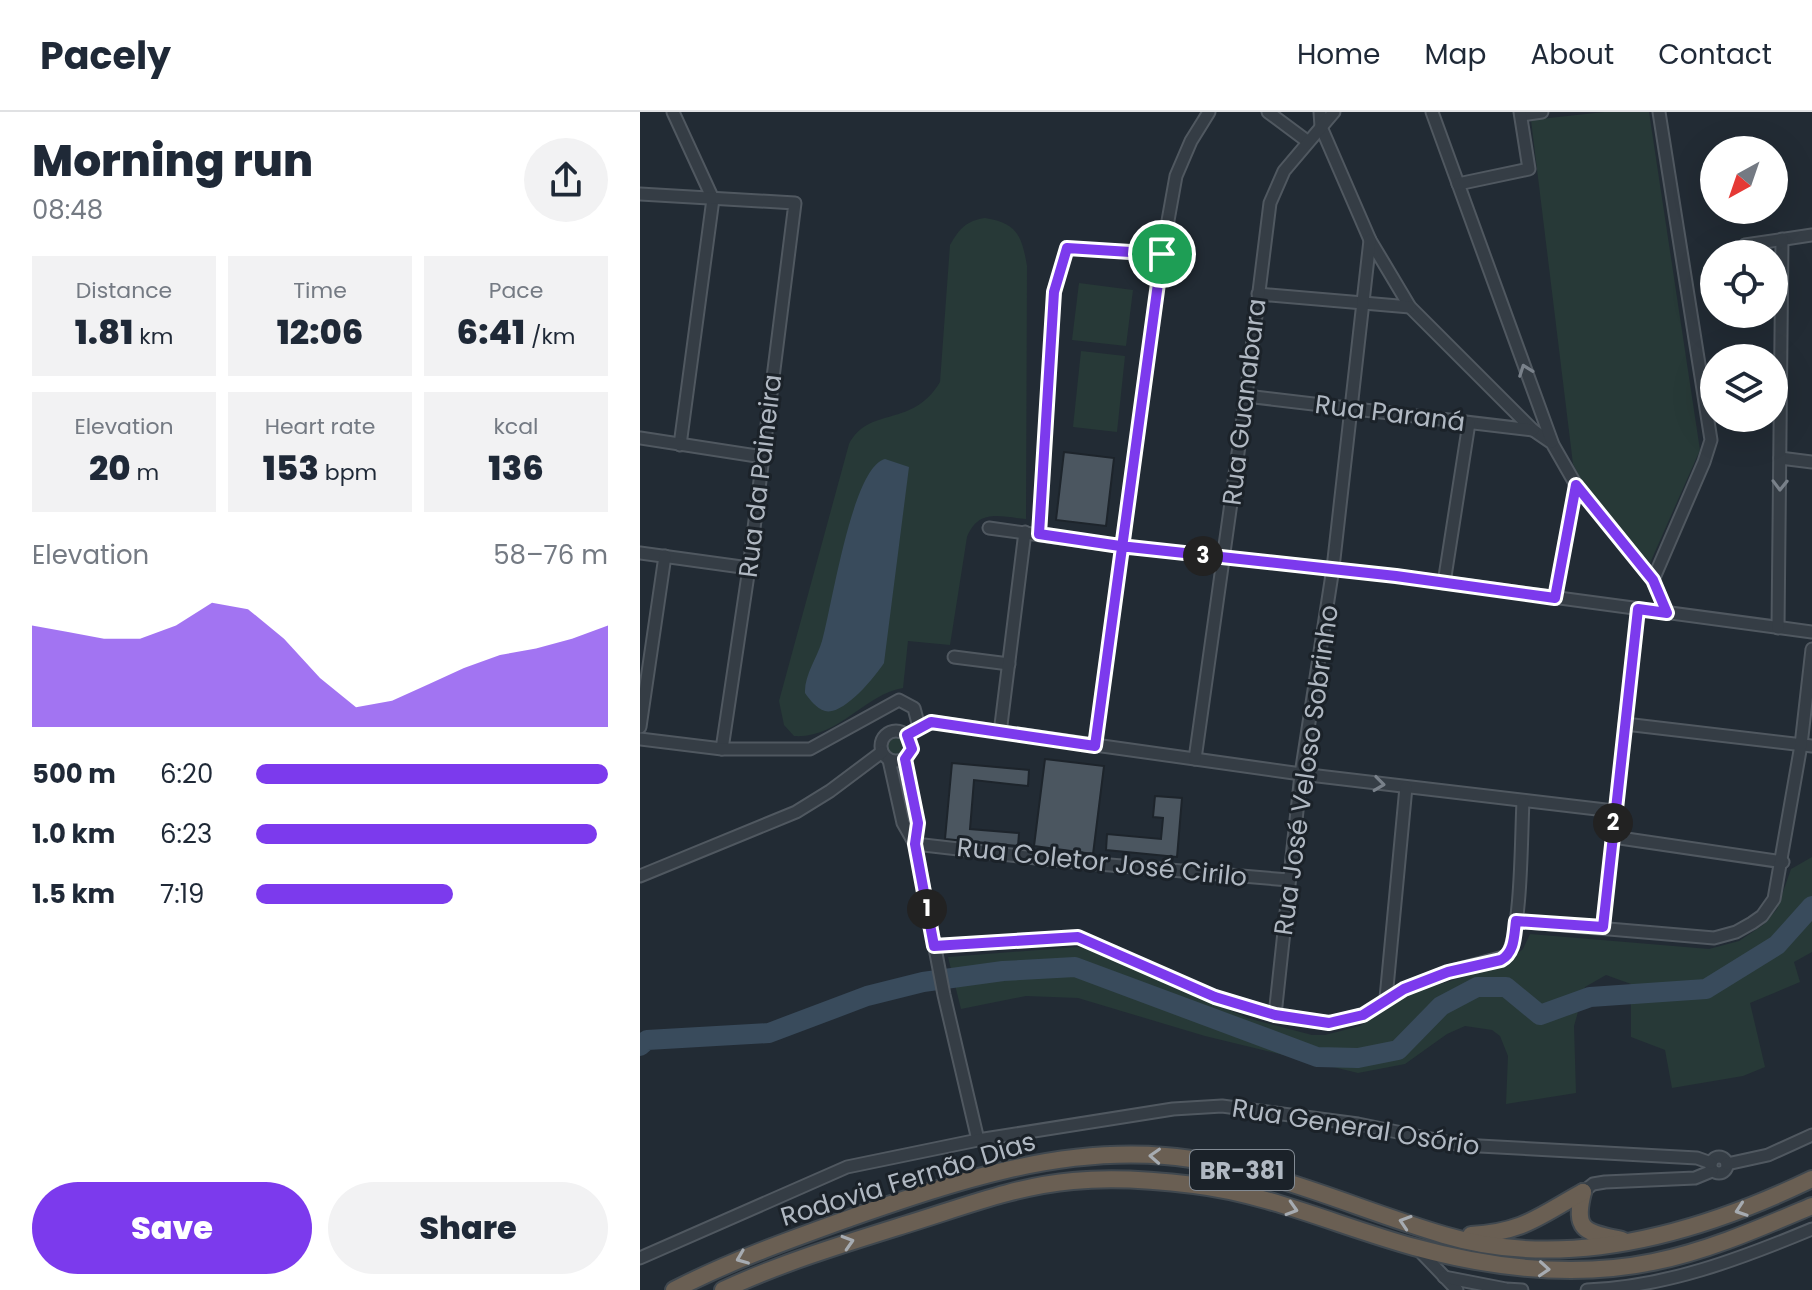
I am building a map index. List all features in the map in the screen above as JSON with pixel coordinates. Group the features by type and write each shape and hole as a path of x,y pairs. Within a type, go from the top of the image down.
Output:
{"highway":[{"name":"Rodovia Fernão Dias","path":"674,1290 768,1248 893,1204 1024,1165 1082,1157 1120,1154 1167,1156 1213,1163 1258,1174 1445,1236 1483,1244 1564,1250 1602,1248 1630,1242 1739,1212 1812,1179"},
{"name":"Rodovia Fernão Dias","path":"723,1290 824,1249 983,1200 1073,1181 1129,1180 1196,1185 1262,1199 1417,1248 1515,1267 1568,1271 1653,1262 1711,1247 1812,1206"},
{"path":"1445,1236 1491,1234 1515,1229 1537,1220 1583,1192"},
{"path":"1583,1192 1578,1213 1583,1226 1599,1235 1630,1242"}],"street":[{"path":"673,112 713,199 680,445"},
{"path":"1095,746 1120,546 1176,176 1191,141 1209,112"},
{"path":"1268,112 1307,141"},
{"path":"1320,112 1321,127 1370,240 1410,307 1533,430 1552,443"},
{"name":"Rua Guanabara","path":"1195,759 1270,203 1284,171 1334,112"},
{"path":"1432,112 1552,443 1576,485 1653,580 1667,613"},
{"path":"1458,184 1529,169 1521,114 1542,112"},
{"path":"1653,580 1711,440 1659,112"},
{"path":"640,194 713,199"},
{"name":"Rua da Paineira","path":"713,199 795,203 749,568 722,749"},
{"path":"1776,240 1812,235"},
{"path":"1778,628 1782,239"},
{"name":"Rua José Veloso Sobrinho","path":"1275,1015 1301,774 1333,568 1370,240"},
{"path":"1039,534 1054,292 1067,248 1162,254"},
{"path":"1258,294 1410,307"},
{"name":"Rua Paraná","path":"1246,396 1533,430"},
{"path":"1444,583 1469,423"},
{"path":"640,438 763,457"},
{"path":"1780,458 1812,462"},
{"path":"1555,598 1576,485"},
{"path":"989,528 1120,546 1333,568 1812,632"},
{"path":"1000,733 1025,532"},
{"path":"640,553 749,568"},
{"path":"640,727 646,647 665,556"},
{"path":"1603,927 1638,609"},
{"path":"1516,921 1714,938 1736,932 1762,916 1774,899 1806,746 1812,649"},
{"path":"954,657 1009,664"},
{"path":"640,739 722,749 810,749 899,700 914,708 919,727"},
{"path":"907,735 931,722 1301,774 1614,811"},
{"path":"1625,724 1806,746"},
{"path":"886,756 898,762 905,759 912,749 907,735 897,731 888,734 882,742 903,823 915,844"},
{"path":"640,876 796,812 886,756"},
{"path":"905,759 918,823 915,844 934,946 978,1140"},
{"path":"1386,998 1406,787"},
{"path":"934,946 1078,937 1215,997 1275,1015 1329,1023 1363,1015 1386,998 1448,972 1507,956 1512,948 1516,921 1523,802"},
{"path":"1613,837 1783,862"},
{"name":"Rua Coletor José Cirilo","path":"915,844 1062,861 1289,880"},
{"name":"Rua General Osório","path":"640,1258 847,1167 978,1140 1173,1109 1222,1106 1358,1124 1461,1145 1697,1158 1712,1167"},
{"path":"1583,1192 1593,1184 1605,1182 1695,1178 1712,1167 1722,1173 1727,1164 1768,1155 1812,1135"},
{"path":"1587,1290 1671,1279 1741,1257 1812,1229"},
{"path":"1417,1248 1457,1290"},
{"path":"1602,1269 1633,1286"},
{"path":"1444,1277 1522,1290"}],"shaded area":[{"path":"1604,112 1649,112 1700,450 1650,563 1582,482 1573,464 1531,120"},
{"path":"985,218 1011,227 1020,239 1027,266 1026,519 991,516 972,528 967,537 950,645 908,641 903,688 876,698 824,731 794,736 784,725 779,701 849,444 868,424 917,406 929,397 940,382 950,245 964,226"},
{"path":"1079,283 1133,290 1126,346 1072,340"},
{"path":"1081,351 1125,356 1117,432 1073,427"},
{"path":"892,736 900,736 906,746 900,756 892,756 886,750 886,742"},
{"path":"1812,857 1812,952 1794,962 1800,982 1750,1003 1765,1067 1743,1076 1672,1088 1665,1050 1631,1037 1631,984 1606,975 1585,987 1574,1026 1576,1093 1506,1104 1508,1056 1500,1036 1492,1030 1465,1026 1447,1034 1405,1064 1358,1073 1205,1036 1078,998 1026,996 961,1009 948,957 1078,947 1113,956 1247,1018 1312,1035 1325,1035 1360,1026 1410,993 1504,965 1523,949 1530,934 1709,949 1739,941 1763,925 1777,909 1791,869"}],"water":[{"path":"885,459 909,467 884,663 849,702 841,708 825,711 805,693 807,680 822,641 853,511 873,468"}],"building":[{"path":"1064,452 1114,458 1106,526 1056,520"},
{"path":"1045,759 1104,766 1093,854 1034,846"},
{"path":"952,763 1029,770 1028,786 974,780 970,829 1019,833 1018,846 945,839"},
{"path":"1155,796 1182,798 1177,857 1106,850 1107,834 1161,839 1163,818 1153,817"}],"waterway":[{"path":"640,1046 647,1040 769,1033 867,996 923,982 1003,971 1075,967 1317,1057 1358,1058 1398,1050 1441,1006 1477,987 1506,987 1540,1015 1590,997 1706,989 1777,945 1812,906"}],"route":[{"path":"1162,254 1067,248 1054,292 1039,534 1120,546 1333,568 1555,598 1576,485 1653,580 1667,613 1638,609 1603,927 1516,921 1512,948 1501,960 1448,972 1386,998 1363,1015 1329,1023 1275,1015 1215,997 1078,937 934,946 915,844 918,823 905,759 912,749 907,735 931,722 1095,746 1120,546 1162,254"}]}
